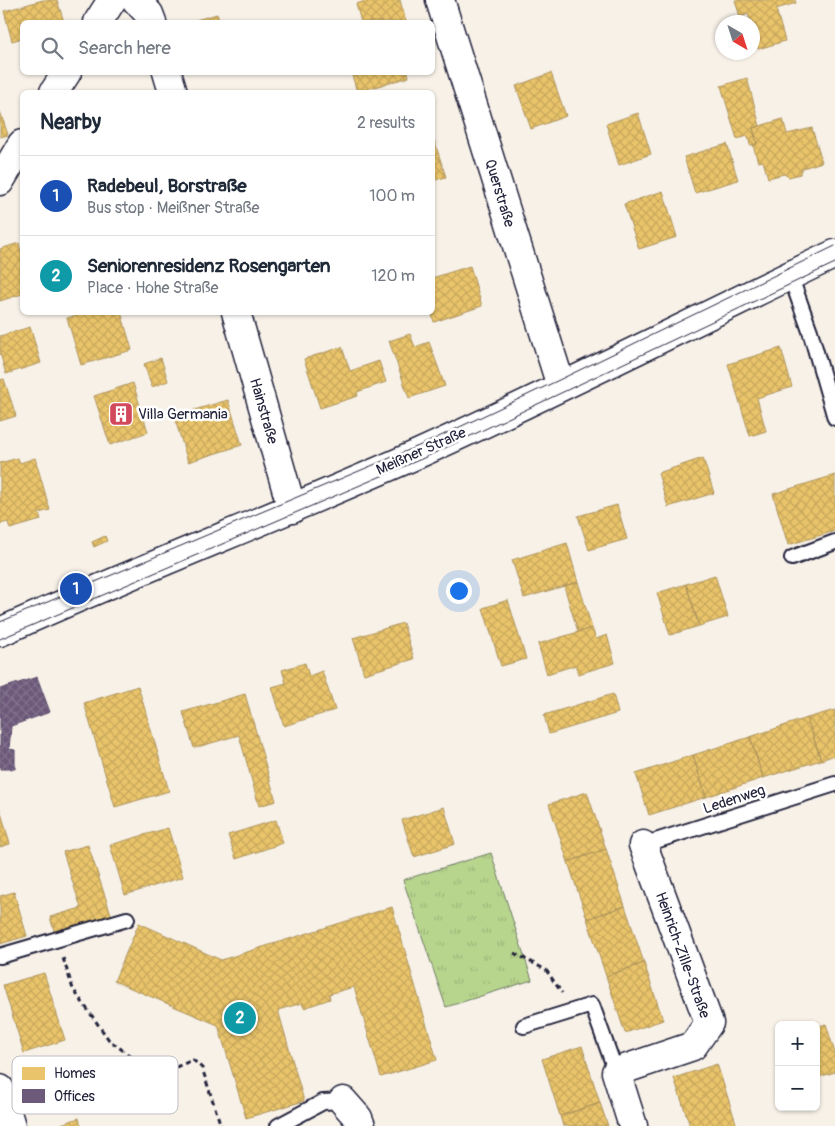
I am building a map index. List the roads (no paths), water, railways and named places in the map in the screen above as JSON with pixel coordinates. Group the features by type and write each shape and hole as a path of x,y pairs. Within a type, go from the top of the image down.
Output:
{"street":[{"path":"99,20 112,0"},
{"path":"136,0 149,14 151,20"},
{"name":"Querstraße","path":"440,0 561,386"},
{"path":"55,90 65,75"},
{"path":"168,75 172,90"},
{"path":"0,181 20,147"},
{"name":"Meißner Straße","path":"0,632 72,599 292,509 420,452 835,254"},
{"name":"Hainstraße","path":"237,315 292,509"},
{"name":"Heinrich-Zille-Straße","path":"616,1072 693,1046 709,1023 643,845"},
{"path":"616,1072 633,1126"},
{"path":"0,1089 12,1126"},
{"path":"343,1101 358,1118 361,1126"}],"lane":[{"path":"790,275 810,331 835,418"},
{"path":"792,558 835,542"},
{"name":"Ledenweg","path":"643,845 835,784"},
{"path":"0,956 127,919"},
{"path":"524,1026 592,1005 616,1072"},
{"path":"278,1126 323,1102 343,1101"}],"tram line":[{"path":"0,622 428,442 835,246"},
{"path":"0,639 426,457 835,263"}],"place":[{"name":"Villa Germania","path":"121,414"},
{"name":"Radebeul, Borstraße","path":"76,589"},
{"name":"Seniorenresidenz Rosengarten","path":"240,1018"}]}
